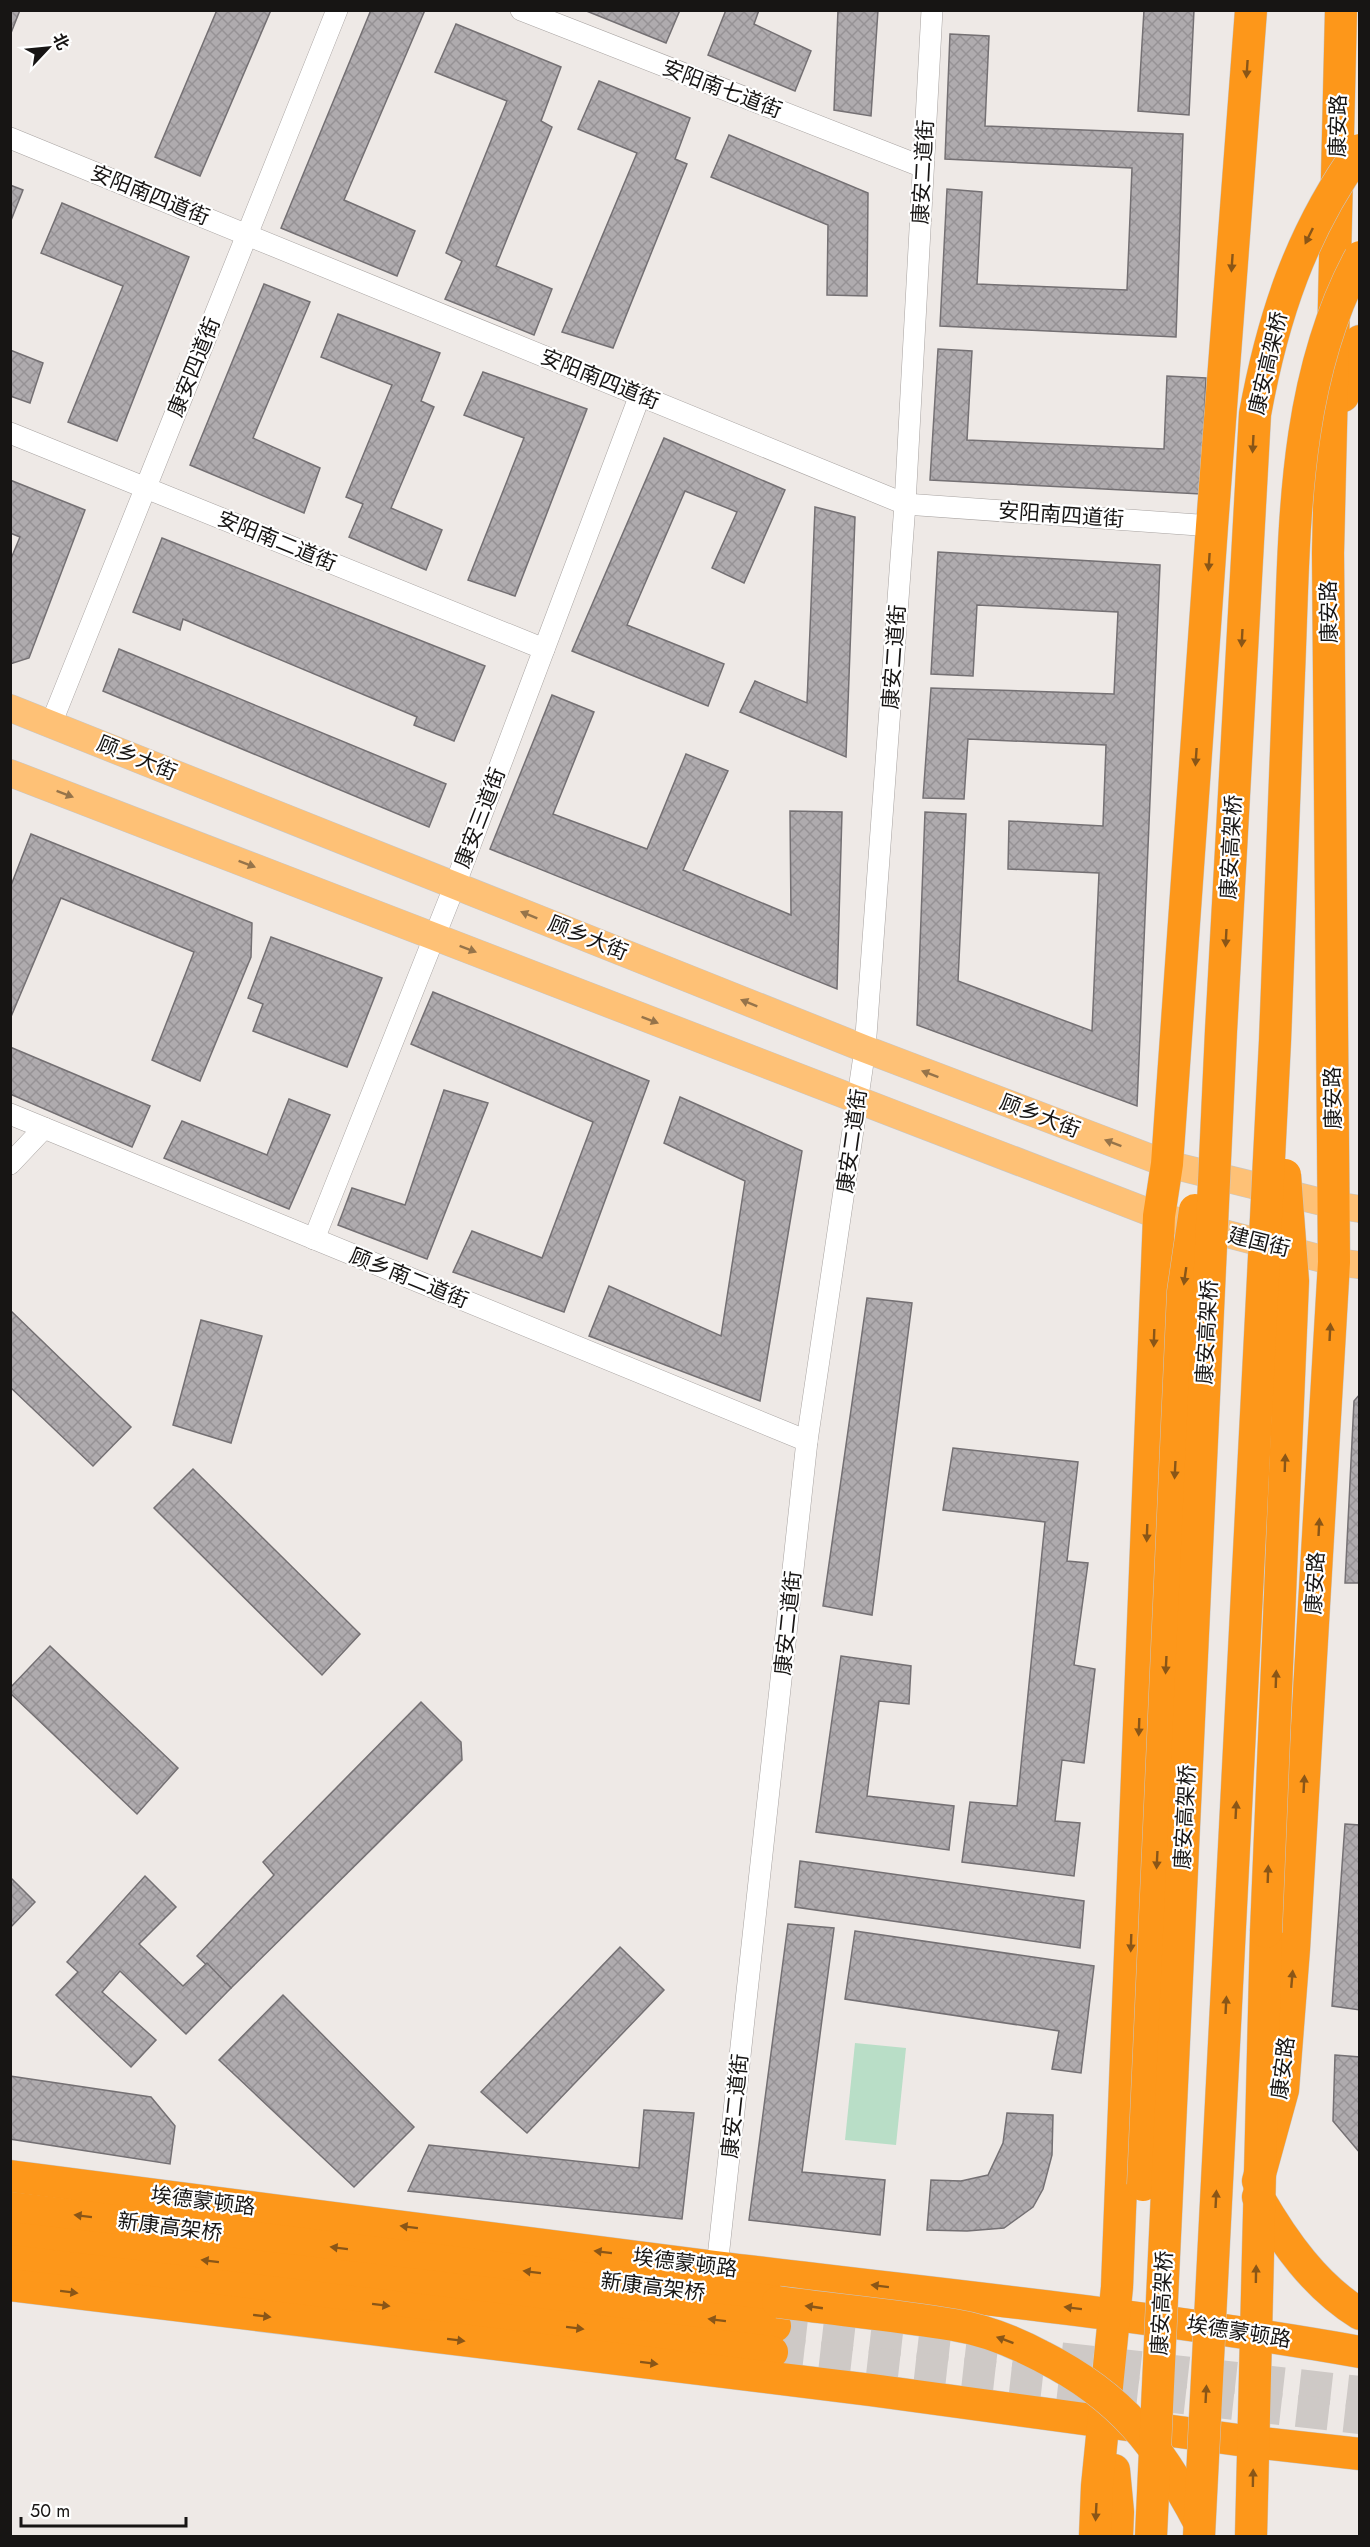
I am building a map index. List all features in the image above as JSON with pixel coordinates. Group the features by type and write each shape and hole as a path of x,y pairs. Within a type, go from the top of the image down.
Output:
{"highway":[{"path":"1095,2536 1117,2287 1159,1216 1167,1164 1251,10"},
{"name":"康安路","path":"1258,2189 1283,2090 1347,1263 1328,565 1341,10"},
{"name":"康安高架桥","path":"1151,2536 1221,1031 1255,414 1276,320 1302,249 1321,212 1359,150"},
{"path":"1199,2536 1275,1042 1295,517 1306,412 1318,363 1343,288 1359,257"},
{"path":"1331,440 1359,341"},
{"path":"1117,2287 1128,2260 1136,2229 1143,2185 1183,1292 1221,1031"},
{"name":"康安路","path":"1251,2536 1266,1932 1293,1281 1275,1042"},
{"name":"埃德蒙顿路","path":"10,2176 717,2267 1091,2310 1255,2333 1359,2352"},
{"path":"1258,2189 1281,2235 1331,2293 1359,2314"},
{"name":"新康高架桥","path":"10,2208 778,2302 954,2325 988,2333 1023,2346 1066,2368 1097,2388 1122,2411 1166,2464 1206,2536"},
{"path":"10,2238 773,2339 10,2261"},
{"path":"10,2285 859,2389 1359,2454"},
{"path":"1103,2429 1114,2468 1118,2512 1117,2536"}],"main road":[{"name":"顾乡大街","path":"10,708 865,1049 1167,1164"},
{"path":"10,773 1159,1216"},
{"path":"1167,1164 1347,1207"},
{"name":"建国街","path":"1159,1216 1347,1263"}],"street":[{"name":"康安四道街","path":"51,724 337,10"},
{"name":"安阳南七道街","path":"521,10 923,167"},
{"name":"康安二道街","path":"717,2267 807,1441 865,1049 905,504 932,10"},
{"name":"安阳南四道街","path":"10,138 905,504 1212,526"},
{"name":"康安三道街","path":"314,1239 455,885 640,396"},
{"name":"安阳南二道街","path":"10,433 544,649"},
{"name":"顾乡南二道街","path":"10,1114 807,1441"},
{"path":"10,1164 44,1128"}],"green space":[{"path":"855,2043 906,2048 896,2145 845,2140"}],"building":[{"path":"10,10 20,10 11,33 10,33"},
{"path":"217,10 271,10 200,176 155,157"},
{"path":"371,10 425,10 344,200 415,231 397,276 281,228"},
{"path":"584,10 680,10 666,43"},
{"path":"726,10 759,10 754,24 811,51 795,91 708,55"},
{"path":"838,10 878,10 871,116 834,110"},
{"path":"1144,10 1194,10 1189,115 1138,111"},
{"path":"456,24 561,67 541,121 552,127 496,266 552,289 534,335 445,299 462,261 446,253 507,101 435,72"},
{"path":"950,34 989,36 985,126 1183,134 1176,337 940,326 947,189 982,192 977,284 1127,290 1132,168 945,159"},
{"path":"599,81 690,118 675,159 687,164 613,348 562,332 637,153 578,129"},
{"path":"729,135 868,193 867,296 827,295 828,225 711,177"},
{"path":"10,185 23,190 10,223"},
{"path":"62,203 189,257 117,441 68,422 123,286 41,253"},
{"path":"264,284 310,302 253,438 320,468 304,513 190,465"},
{"path":"338,314 440,353 421,401 434,407 391,508 442,530 426,570 349,537 363,504 346,497 392,385 321,357"},
{"path":"938,349 972,351 967,440 1164,449 1167,376 1206,378 1201,494 930,480"},
{"path":"10,350 43,363 30,403 10,396"},
{"path":"483,372 587,409 515,596 468,580 524,438 464,415"},
{"path":"664,438 785,490 744,583 712,568 737,512 685,491 627,625 724,664 708,706 572,651"},
{"path":"10,480 85,510 29,658 10,664 10,561 20,537 10,533"},
{"path":"815,507 855,517 846,757 740,712 755,681 807,703"},
{"path":"162,538 485,666 454,741 414,725 417,717 183,619 180,630 133,612"},
{"path":"938,552 1160,565 1137,1106 917,1025 925,812 966,814 958,981 1092,1031 1099,873 1008,869 1009,821 1103,826 1106,745 968,739 964,799 923,798 931,688 1114,694 1118,612 977,605 973,676 931,674"},
{"path":"119,649 446,784 429,827 103,691"},
{"path":"552,695 594,712 553,814 647,849 686,754 728,771 683,870 791,915 790,811 842,812 837,989 490,849"},
{"path":"31,834 252,923 251,957 200,1081 152,1060 194,952 61,898 10,1019 10,888"},
{"path":"271,937 382,978 347,1067 253,1031 263,1004 248,998"},
{"path":"433,992 649,1081 564,1312 453,1272 472,1231 542,1258 593,1122 411,1044"},
{"path":"10,1047 150,1106 132,1147 10,1094"},
{"path":"444,1090 488,1103 427,1259 338,1225 352,1188 405,1205"},
{"path":"680,1097 802,1151 760,1401 589,1336 609,1286 721,1336 745,1181 664,1143"},
{"path":"289,1099 330,1115 289,1209 164,1158 182,1121 267,1155"},
{"path":"867,1298 912,1303 872,1615 823,1606"},
{"path":"10,1310 131,1427 93,1466 10,1387"},
{"path":"201,1320 262,1336 231,1443 173,1425"},
{"path":"1360,1394 1360,1583 1345,1583 1354,1401"},
{"path":"953,1448 1078,1462 1067,1561 1088,1563 1074,1665 1095,1669 1084,1763 1062,1760 1055,1821 1080,1823 1074,1876 962,1862 970,1802 1017,1806 1045,1522 943,1510"},
{"path":"193,1469 360,1634 322,1675 154,1508"},
{"path":"50,1646 178,1768 137,1814 10,1693 10,1688"},
{"path":"841,1656 911,1666 909,1704 879,1701 867,1796 954,1806 949,1850 816,1832"},
{"path":"421,1702 461,1742 462,1760 231,1988 197,1956 274,1875 263,1862"},
{"path":"1345,1824 1360,1825 1360,2010 1332,2006"},
{"path":"800,1861 1084,1901 1080,1948 795,1907"},
{"path":"145,1876 176,1907 139,1944 183,1986 207,1963 231,1988 186,2034 120,1971 102,1992 156,2040 131,2067 56,1995 78,1972 67,1962"},
{"path":"10,1877 35,1902 10,1928"},
{"path":"788,1924 834,1928 802,2172 885,2180 880,2235 749,2220"},
{"path":"855,1931 1094,1966 1081,2073 1052,2069 1059,2031 845,1999"},
{"path":"620,1947 664,1990 527,2133 481,2092"},
{"path":"283,1995 414,2127 354,2187 219,2060"},
{"path":"1335,2055 1360,2057 1360,2153 1333,2121"},
{"path":"10,2076 151,2097 175,2126 170,2164 10,2139"},
{"path":"644,2110 694,2113 682,2219 408,2191 429,2145 639,2168"},
{"path":"1007,2113 1053,2115 1052,2155 1043,2189 1033,2207 1004,2228 967,2231 927,2230 931,2180 961,2181 988,2175 1003,2143"}],"tunnel":[{"path":"775,2326 1360,2392"},
{"path":"772,2352 1360,2418"}]}
